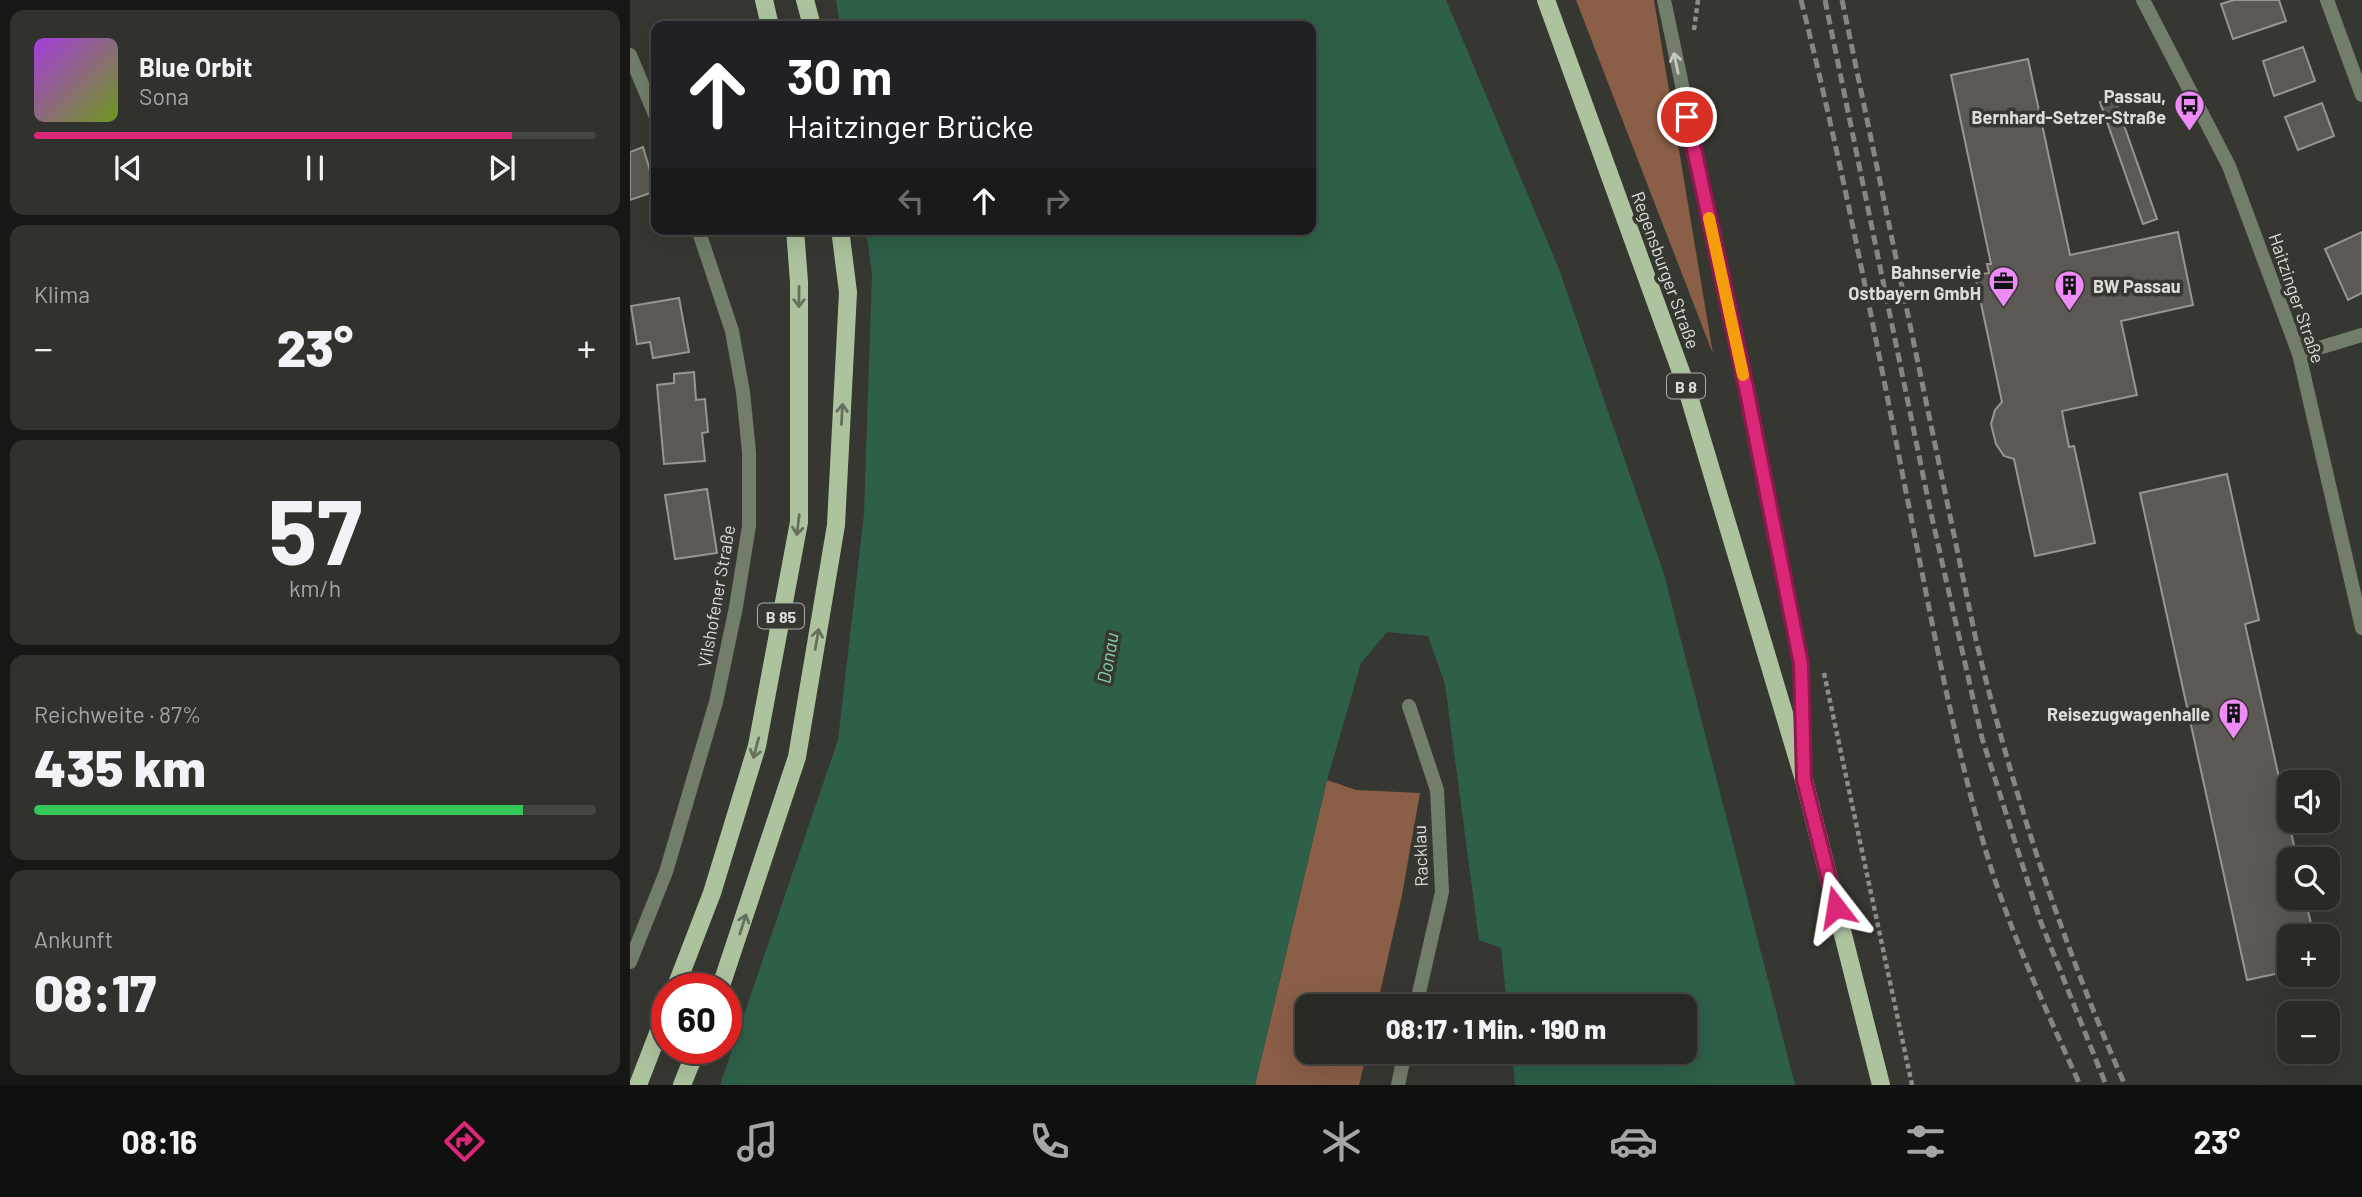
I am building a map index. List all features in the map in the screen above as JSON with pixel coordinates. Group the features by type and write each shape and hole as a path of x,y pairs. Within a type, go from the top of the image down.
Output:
{"main road":[{"path":"764,0 769,21"},
{"path":"805,0 811,21"},
{"name":"Regensburger Straße","path":"1546,0 1685,383 1804,780 1881,1085"},
{"name":"B 85","path":"681,973 712,893 757,746 799,522 799,282 795,235"},
{"name":"B 85","path":"726,973 797,757 836,525 848,292 841,235"},
{"path":"638,1085 651,1051"},
{"path":"682,1085 690,1064"}],"street":[{"path":"1664,0 1746,387 1801,664 1804,780"},
{"name":"Haitzinger Straße","path":"2143,0 2230,166 2299,354 2362,628"},
{"path":"2327,0 2362,95"},
{"path":"630,55 651,105"},
{"name":"Vilshofener Straße","path":"630,962 666,872 713,715 736,607 749,526 749,452 732,331 700,235"},
{"path":"2299,354 2362,335"},
{"name":"Racklau","path":"1409,706 1437,789 1441,892 1419,994"},
{"path":"1398,1085 1402,1064"}],"shaded area":[{"path":"1576,0 1654,0 1713,354"},
{"path":"1327,780 1356,790 1420,793 1402,895 1380,994 1295,994 1295,1064 1364,1064 1359,1085 1255,1085"}],"water":[{"name":"Donau","path":"836,0 1446,0 1559,269 1664,574 1795,1085 1515,1085 1513,1064 1697,1064 1697,994 1506,994 1501,948 1479,940 1445,684 1428,636 1387,632 1361,663 1327,780 1255,1085 720,1085 727,1064 742,1064 742,1021 838,740 864,514 872,275 867,235 1316,235 1316,21 839,21"}],"building":[{"path":"2234,0 2279,0 2286,21 2233,39 2221,4"},
{"path":"2303,47 2315,81 2274,96 2263,61"},
{"name":"BW Passau","path":"2028,59 2070,255 2178,232 2193,305 2121,321 2137,395 2062,411 2069,447 2074,446 2095,543 2035,556 2014,459 2004,456 1996,444 1991,424 1995,410 2002,402 1975,275 1989,273 1987,264 1991,264 1951,75"},
{"path":"2114,97 2157,219 2143,224 2100,102"},
{"path":"2322,103 2334,136 2298,150 2285,117"},
{"path":"643,147 651,174 651,193 630,200 630,152"},
{"path":"2362,232 2362,293 2348,300 2325,249"},
{"path":"679,298 689,352 653,358 650,342 637,344 631,306"},
{"path":"694,372 696,400 705,399 708,432 702,433 705,461 664,464 657,385 674,383 674,374"},
{"name":"Reisezugwagenhalle","path":"2227,474 2259,620 2245,624 2277,770 2277,833 2291,833 2294,847 2277,847 2277,910 2308,910 2311,924 2277,924 2277,974 2247,980 2140,493"},
{"path":"707,489 717,553 675,559 665,495"}],"railway":[{"path":"1801,0 1845,188 1944,680 1975,811 1996,884 2018,943 2080,1085"},
{"path":"1825,0 1930,509 1982,738 2040,920 2106,1085"},
{"path":"1842,0 1990,697 2059,921 2125,1085"}],"slow traffic":[{"path":"1709,218 1743,375"}],"place":[{"name":"Passau, Bernhard-Setzer-Straße","path":"2189,133"},
{"name":"Bahnservie Ostbayern GmbH","path":"2004,309"},
{"name":"BW Passau","path":"2070,313"},
{"name":"Reisezugwagenhalle","path":"2233,741"}],"route":[{"path":"1687,117 1746,387 1801,664 1804,780 1836,907"}]}
